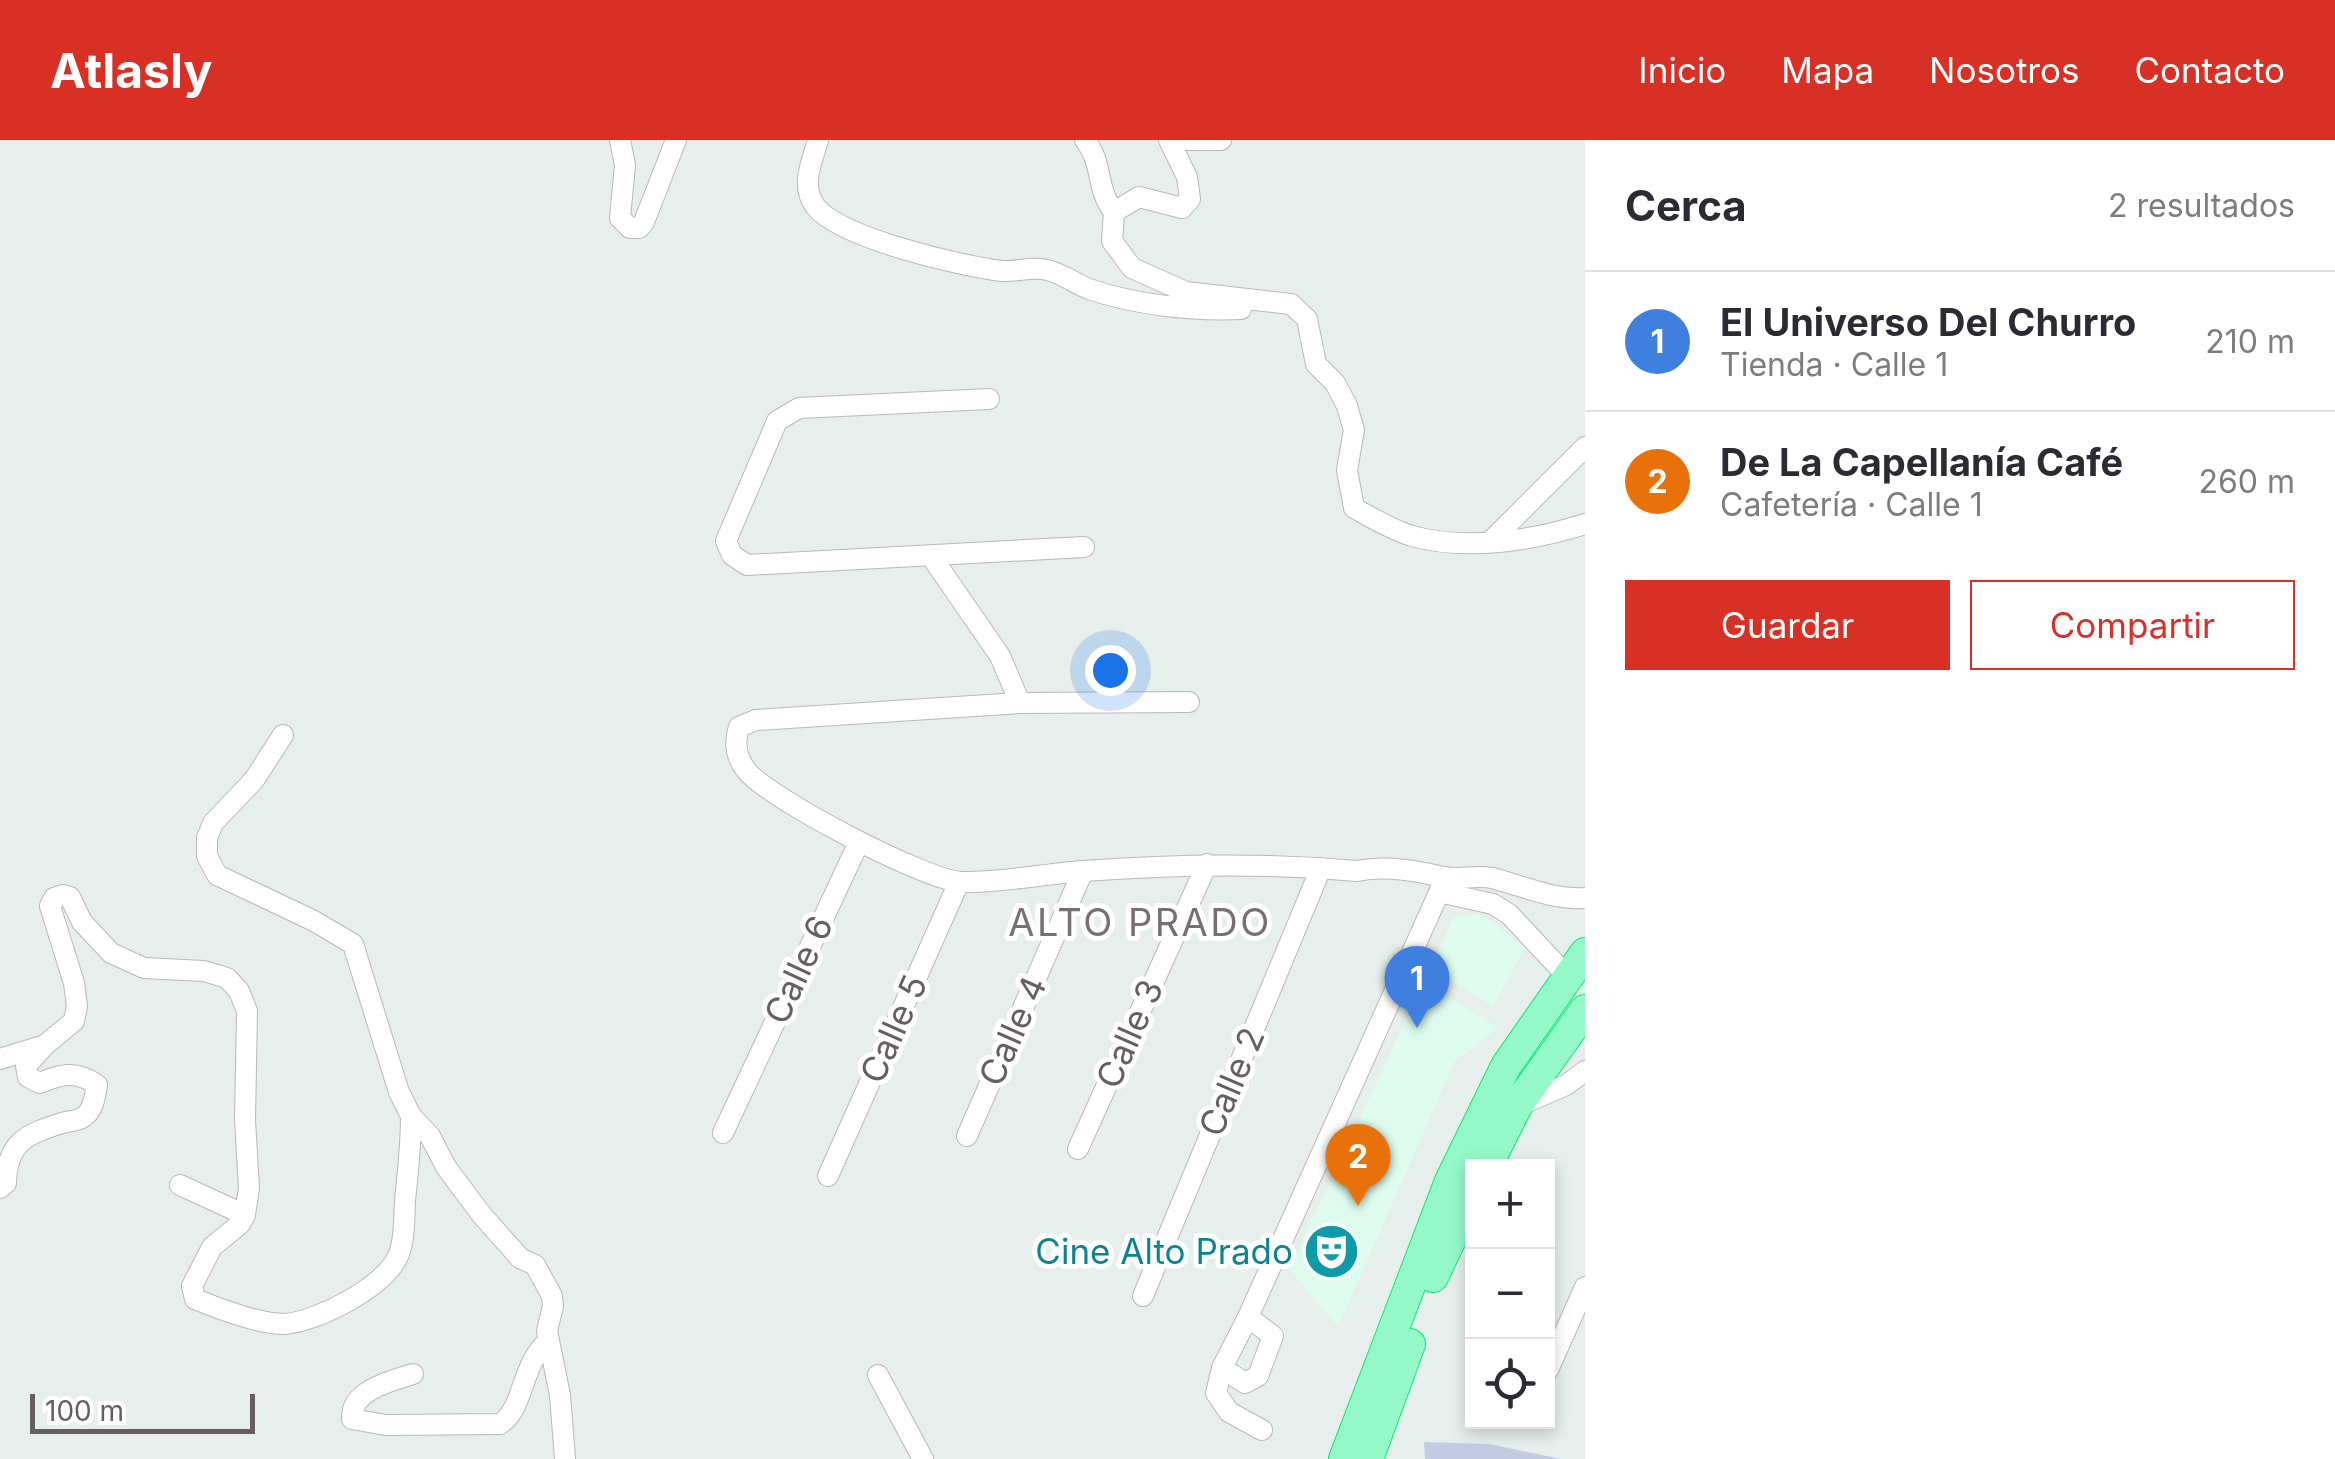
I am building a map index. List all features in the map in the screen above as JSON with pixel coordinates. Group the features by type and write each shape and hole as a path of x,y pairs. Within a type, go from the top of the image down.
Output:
{"highway":[{"path":"1344,1459 1450,1181 1506,1066 1576,965"},
{"path":"1490,1159 1517,1106 1585,1010"},
{"path":"1368,1459 1438,1266 1465,1210"}],"street":[{"path":"620,140 625,165 620,218 622,224 634,228 644,222 676,140"},
{"path":"818,140 806,188 813,203 832,219 887,245 926,257 997,270 1046,269 1090,290 1145,302 1229,309 1272,302"},
{"path":"1085,140 1096,155 1104,200 1114,212 1112,242 1132,268 1186,292 1291,304 1301,311 1309,325 1316,364 1335,384 1354,430 1347,470 1354,508 1408,535 1431,540 1517,541 1585,524"},
{"path":"1114,212 1139,197 1182,208 1190,199 1186,177 1169,140"},
{"path":"1186,140 1221,140"},
{"path":"989,399 799,408 777,420 726,540 732,555 747,565 1084,547"},
{"path":"1490,542 1585,447"},
{"path":"931,556 1000,656 1020,703"},
{"path":"1188,702 1020,703 756,720 739,727 737,752 752,777 859,842 916,870 959,882 1207,864 1428,872 1443,885 1494,904 1576,965"},
{"path":"282,734 254,780 213,824 207,838 208,856 217,875 353,944 399,1092 411,1116 430,1136 446,1167 482,1214 520,1258 535,1265 546,1281 554,1306 547,1326 560,1395 565,1459"},
{"name":"Calle 6","path":"723,1132 859,842"},
{"name":"Calle 3","path":"1078,1149 1207,864"},
{"name":"Calle 2","path":"1143,1296 1321,868"},
{"name":"Calle 4","path":"967,1136 1083,871"},
{"path":"1443,885 1486,877 1550,895 1585,898"},
{"name":"Calle 5","path":"828,1176 959,882"},
{"path":"1262,1430 1222,1405 1216,1382 1443,885"},
{"path":"0,1188 6,1182 7,1164 18,1144 42,1129 82,1118 93,1103 98,1085 88,1079 58,1074 40,1082 28,1077 26,1066 74,1021 77,1006 74,983 50,906 54,898 63,895 70,897 94,938 111,953 144,968 204,970 227,978 240,991 247,1011 244,1120 249,1188 240,1224 212,1247 204,1259 192,1286 195,1298 220,1309 284,1324 349,1301 370,1289 388,1273 401,1250 411,1116"},
{"path":"0,1059 45,1045"},
{"path":"1552,1056 1566,1085"},
{"path":"1517,1106 1566,1085 1585,1071"},
{"path":"180,1185 244,1215"},
{"path":"1555,1354 1585,1286"},
{"path":"1222,1368 1245,1383 1258,1376 1273,1336 1248,1318"},
{"path":"412,1374 361,1396 353,1406 352,1419 386,1426 500,1424 514,1407 525,1373 549,1340"},
{"path":"878,1375 923,1459"}],"shaded area":[{"path":"1482,914 1525,948 1493,1006 1430,969 1454,917"},
{"path":"1424,982 1499,1028 1455,1061 1338,1327 1289,1269"},
{"path":"1424,1442 1489,1444 1561,1459 1425,1459"}],"place":[{"name":"El Universo Del Churro","path":"1417,1028"},
{"name":"De La Capellanía Café","path":"1358,1206"},
{"name":"Cine Alto Prado","path":"1332,1252"}],"district":[{"name":"ALTO PRADO","path":"1140,923"}]}
